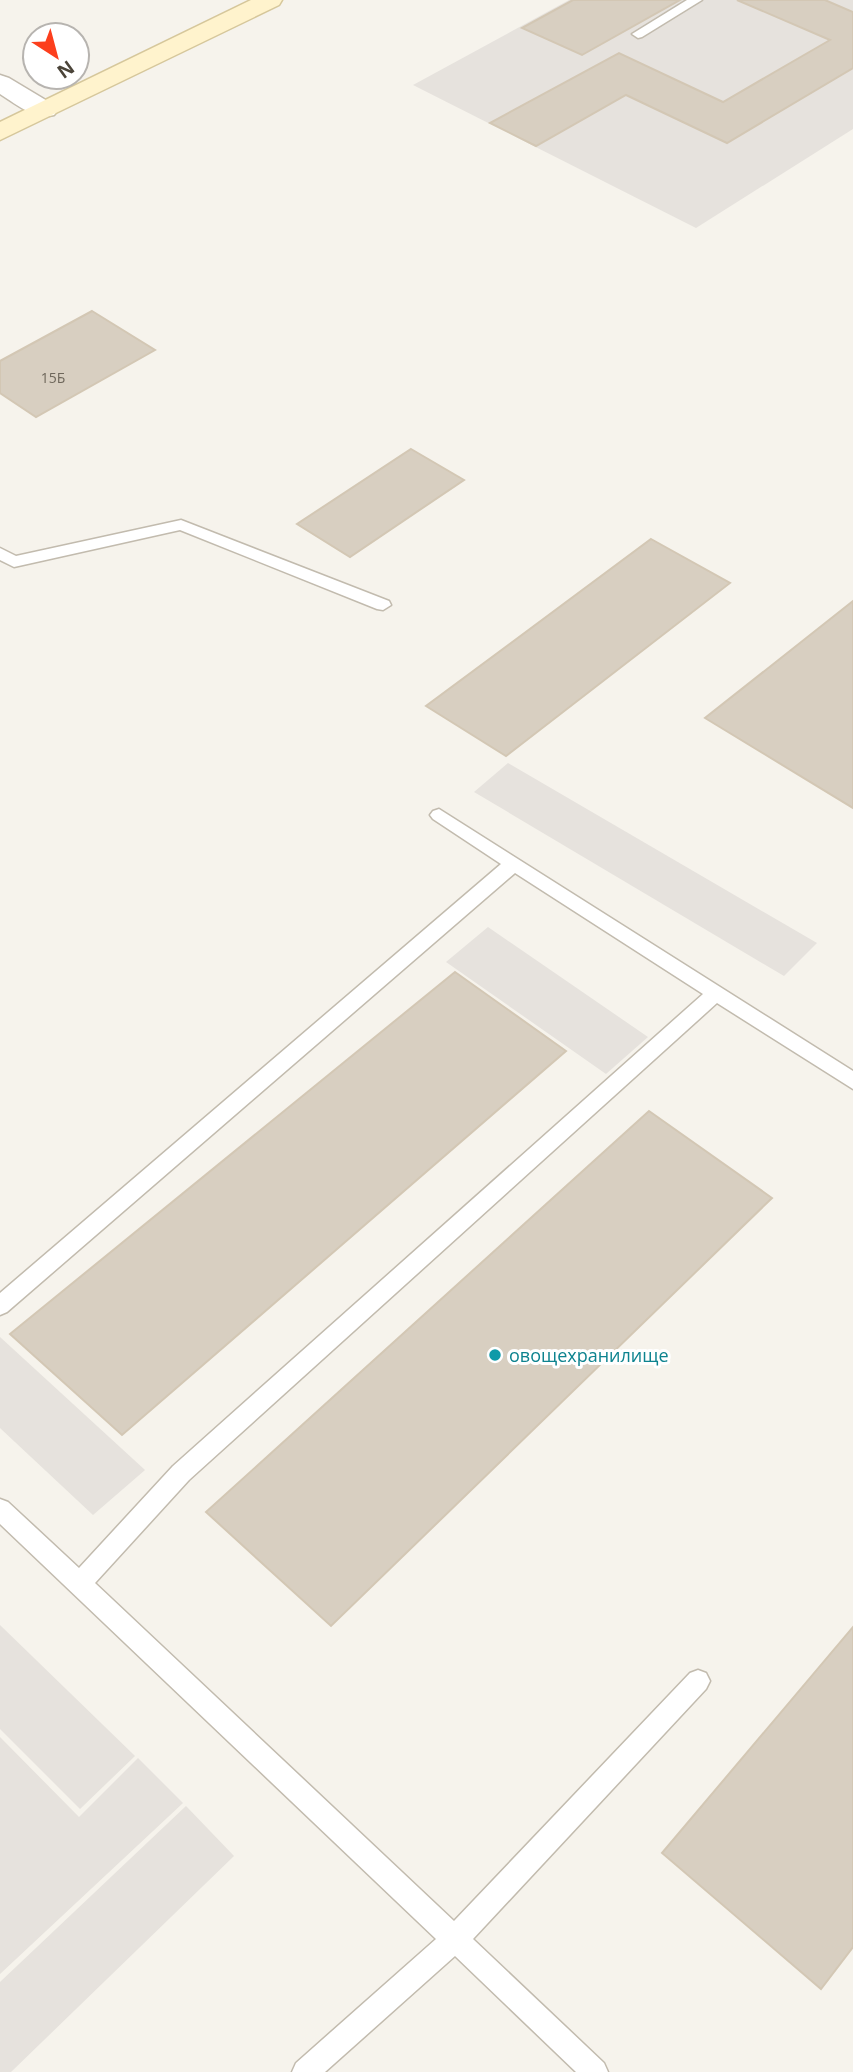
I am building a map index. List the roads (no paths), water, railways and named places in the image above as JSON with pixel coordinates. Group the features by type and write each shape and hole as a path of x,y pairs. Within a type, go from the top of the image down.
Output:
{"street":[{"path":"0,132 270,0"},
{"path":"0,83 45,110"}],"lane":[{"path":"638,34 696,0"},
{"path":"0,552 14,562 181,526 383,605"},
{"path":"439,815 853,1081"},
{"path":"0,1306 514,863"},
{"path":"79,1584 181,1473 716,993"},
{"path":"0,1509 596,2072"},
{"path":"305,2072 454,1940 698,1681"}],"place":[{"name":"овощехранилище","path":"495,1355"}]}
